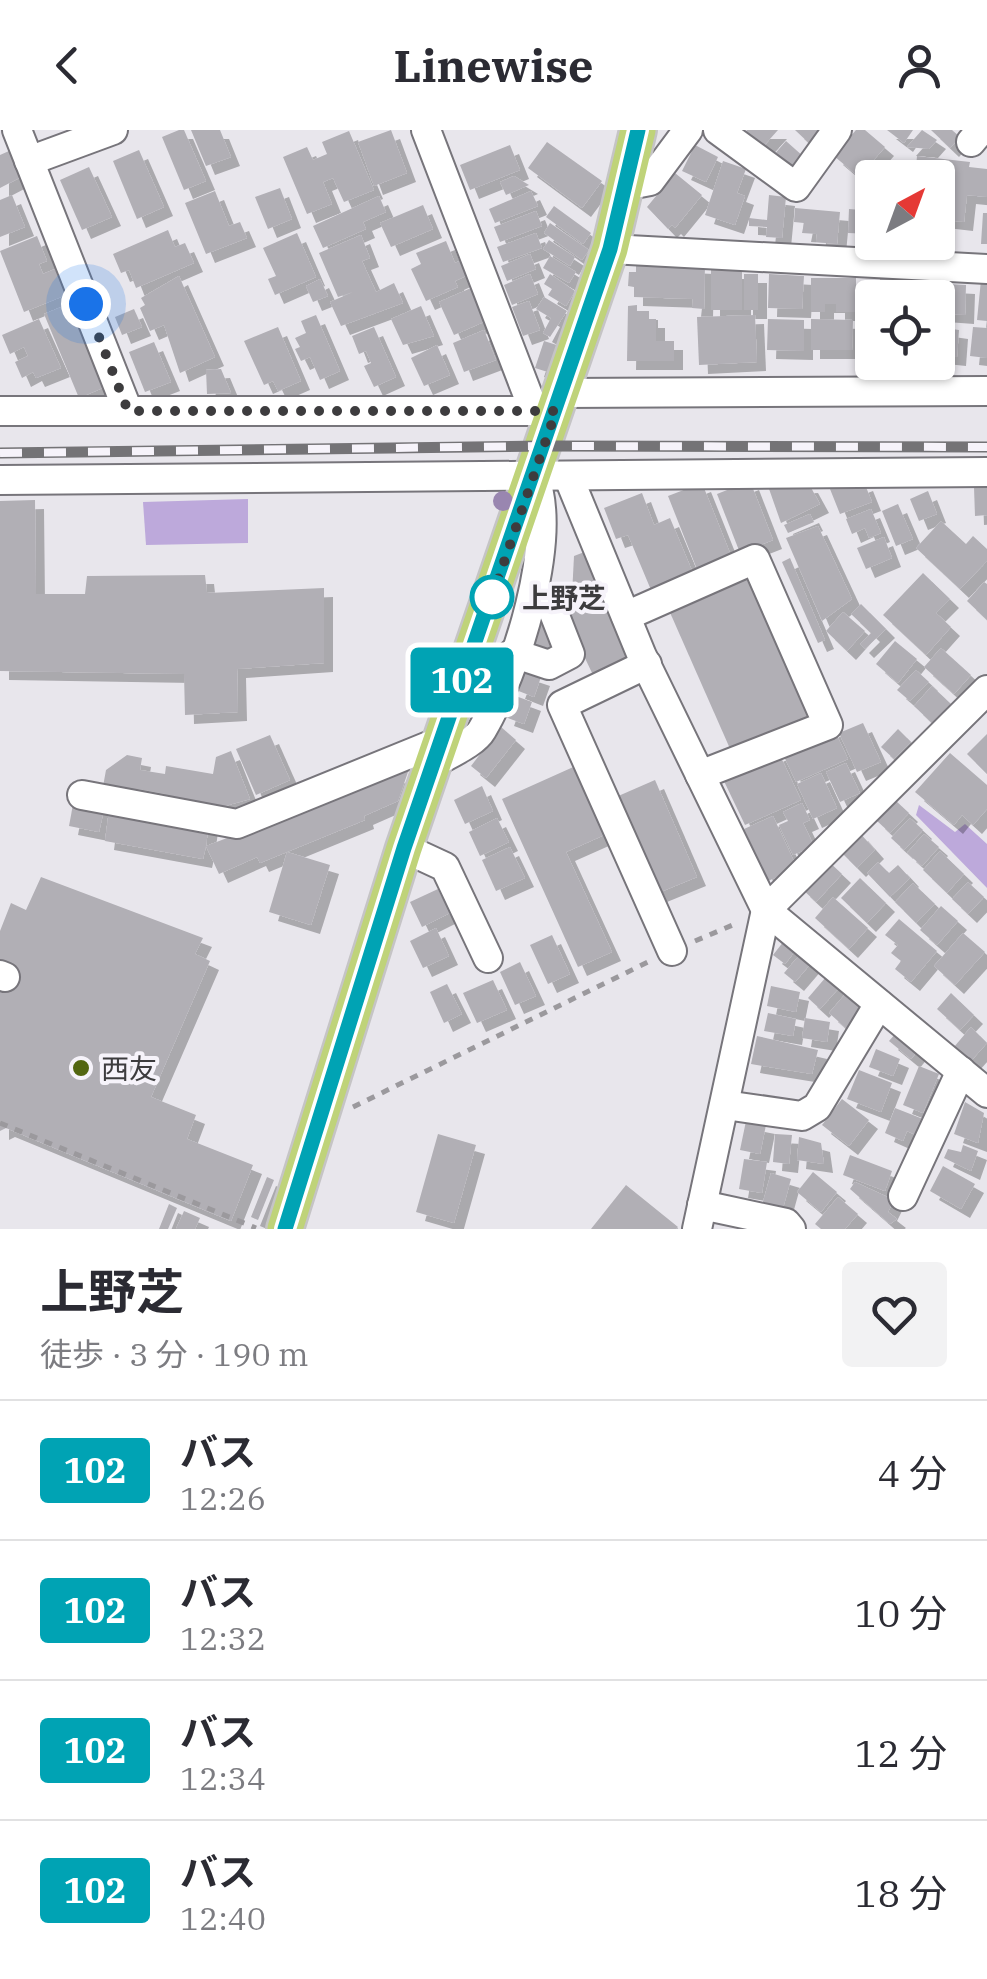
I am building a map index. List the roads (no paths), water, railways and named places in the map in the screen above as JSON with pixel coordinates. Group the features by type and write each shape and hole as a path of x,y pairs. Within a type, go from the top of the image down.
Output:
{"main road":[{"path":"279,1228 436,753 551,476 551,405 610,249 638,130"}],"street":[{"path":"17,130 128,411"},
{"path":"30,162 113,130"},
{"path":"426,130 551,405"},
{"path":"624,186 650,180 688,130"},
{"path":"718,130 796,187 838,130"},
{"path":"610,249 987,269"},
{"path":"0,411 551,405 987,391"},
{"path":"0,480 987,472"},
{"path":"82,795 237,824 436,753 481,733 534,600 541,493 551,476"},
{"path":"551,476 626,616 766,910 987,1093"},
{"path":"626,616 755,559 828,724 700,776"},
{"path":"514,653 549,665 570,654 550,604 534,600"},
{"path":"646,664 562,705 672,951"},
{"path":"791,1229 786,1222 700,1217 766,910 987,690"},
{"path":"404,848 445,867 487,959"},
{"path":"725,1106 802,1116 818,1107 879,1004"},
{"path":"903,1196 961,1072"}],"railway":[{"path":"0,453 544,446 987,447"}],"place":[{"name":"上野芝","path":"492,597"},
{"name":"西友","path":"81,1068"}]}
